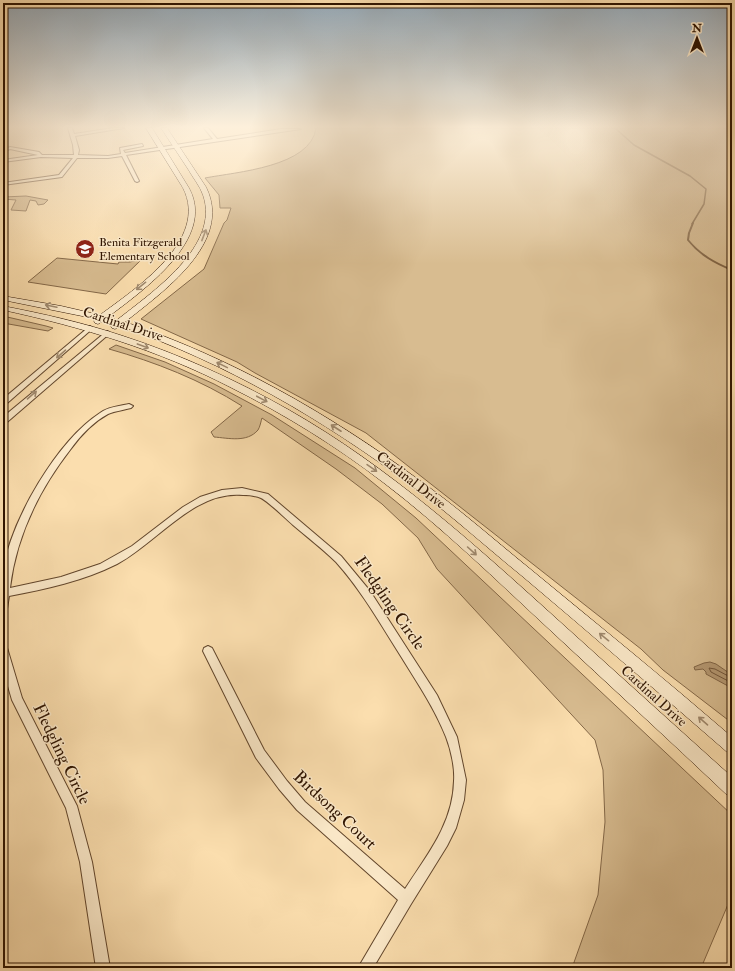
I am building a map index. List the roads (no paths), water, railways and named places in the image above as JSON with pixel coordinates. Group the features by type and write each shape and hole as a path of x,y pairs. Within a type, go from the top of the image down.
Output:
{"main road":[{"path":"90,328 166,266 190,228 192,208 189,194 177,173"},
{"path":"107,333 167,283 183,267 199,246 207,226 210,211 205,192 193,173"},
{"name":"Cardinal Drive","path":"3,298 51,306 118,323 178,345 226,367 297,404 360,443 401,472 643,669 732,747"},
{"name":"Cardinal Drive","path":"3,308 107,333 193,365 247,391 306,425 382,475 435,517 732,788"}],"street":[{"path":"3,184 60,176 62,173"},
{"path":"133,173 137,181"},
{"path":"3,403 90,328"},
{"path":"4,418 107,333"},
{"path":"3,612 3,593 10,559 29,510 50,472 80,432 91,422 110,410 129,406"},
{"name":"Fledgling Circle","path":"3,593 74,577 100,568 140,545 198,501 222,491 240,490 259,494 272,501 338,559 355,577 380,612 432,699 452,737 460,780 455,814 443,842 406,899 365,968"},
{"name":"Fledgling Circle","path":"3,650 17,700 71,806 86,862 103,968"},
{"name":"Birdsong Court","path":"208,651 260,754 283,785 301,806 406,899"}],"water":[{"path":"710,662 716,664 732,675 732,686 728,686 706,674 703,669 695,670 694,667"}],"waterway":[{"path":"685,173 706,189 704,204 692,224"},
{"path":"693,223 688,240 708,258 732,270"}],"place":[{"name":"Benita Fitzgerald Elementary School","path":"85,249"}]}
